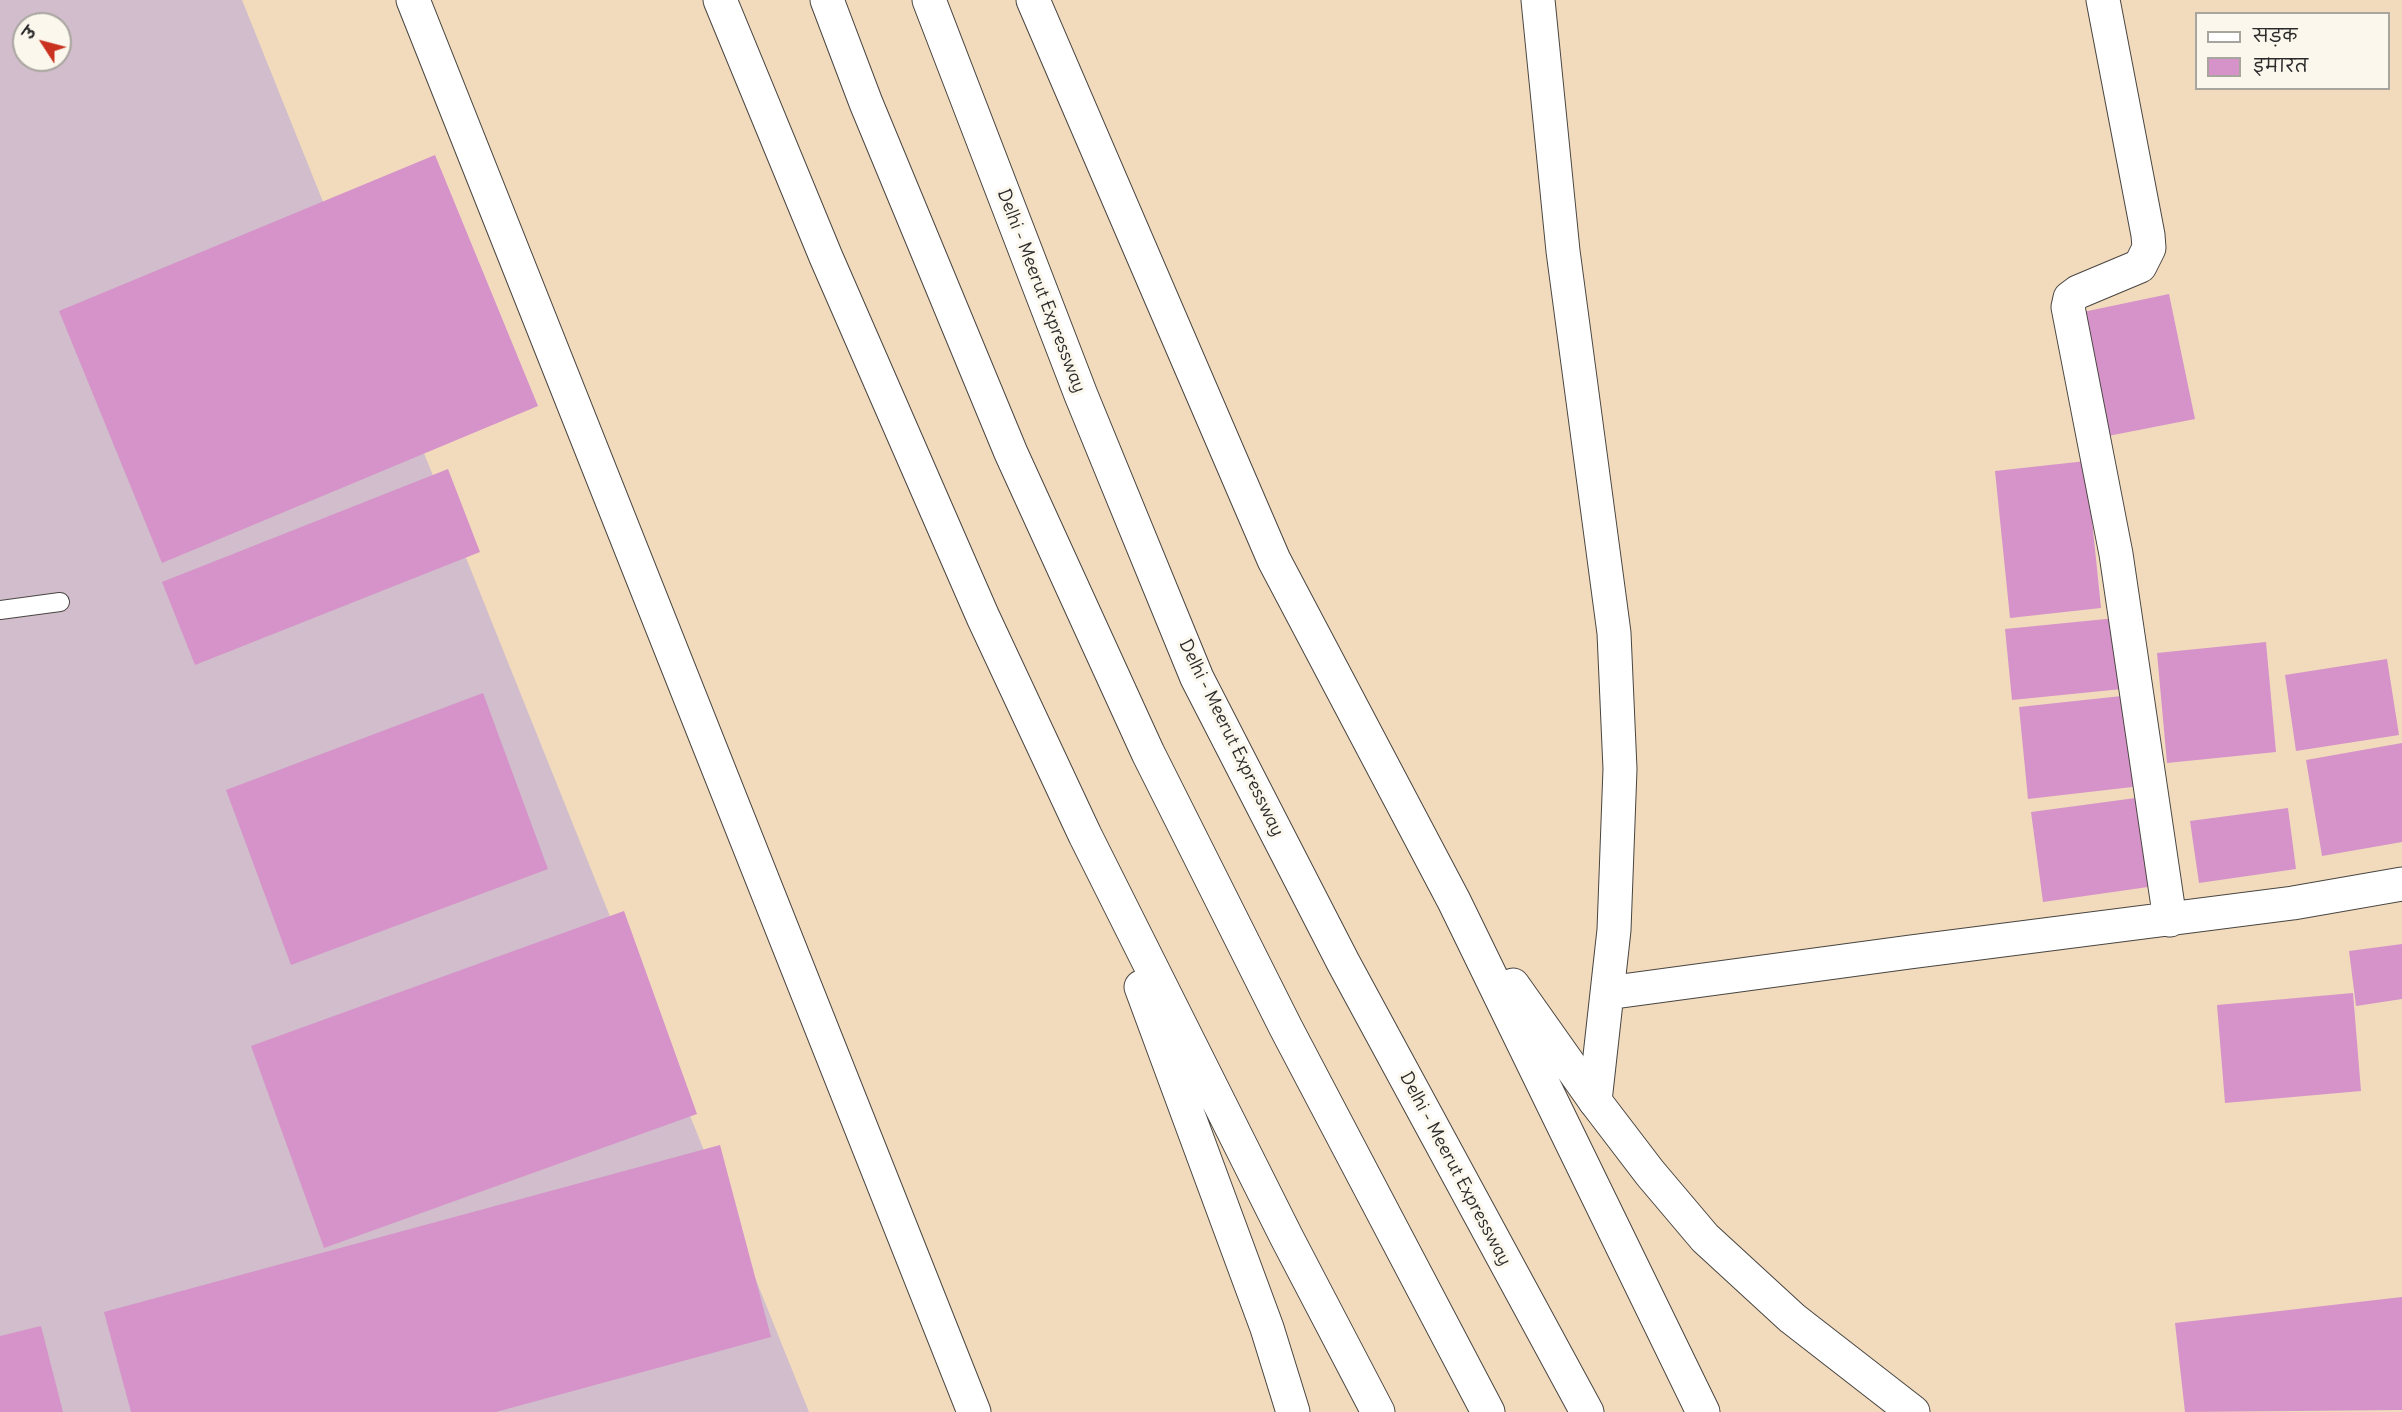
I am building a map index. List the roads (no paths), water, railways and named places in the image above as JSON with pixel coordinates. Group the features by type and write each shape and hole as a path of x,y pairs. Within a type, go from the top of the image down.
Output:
{"main road":[{"path":"413,0 974,1412"},
{"path":"720,0 826,258 955,552 1085,835 1287,1238 1378,1412"},
{"path":"827,0 866,103 1011,453 1148,753 1286,1028 1488,1412"},
{"name":"Delhi - Meerut Expressway","path":"929,0 1077,384 1197,678 1343,962 1587,1412"},
{"path":"1033,0 1274,560 1454,901 1703,1412"},
{"path":"1538,0 1563,251 1614,633 1620,769 1614,930 1595,1101"},
{"path":"2103,0 2149,248 2140,266 2078,292 2070,298 2068,313 2116,554 2170,920"},
{"path":"1085,835 1258,1306 1293,1412"},
{"path":"1607,993 1898,953 2170,920 2293,903 2402,884"},
{"path":"1454,901 1595,1101 1650,1173 1705,1238 1792,1318 1913,1412"}],"lane":[{"path":"0,610 60,602"}]}
